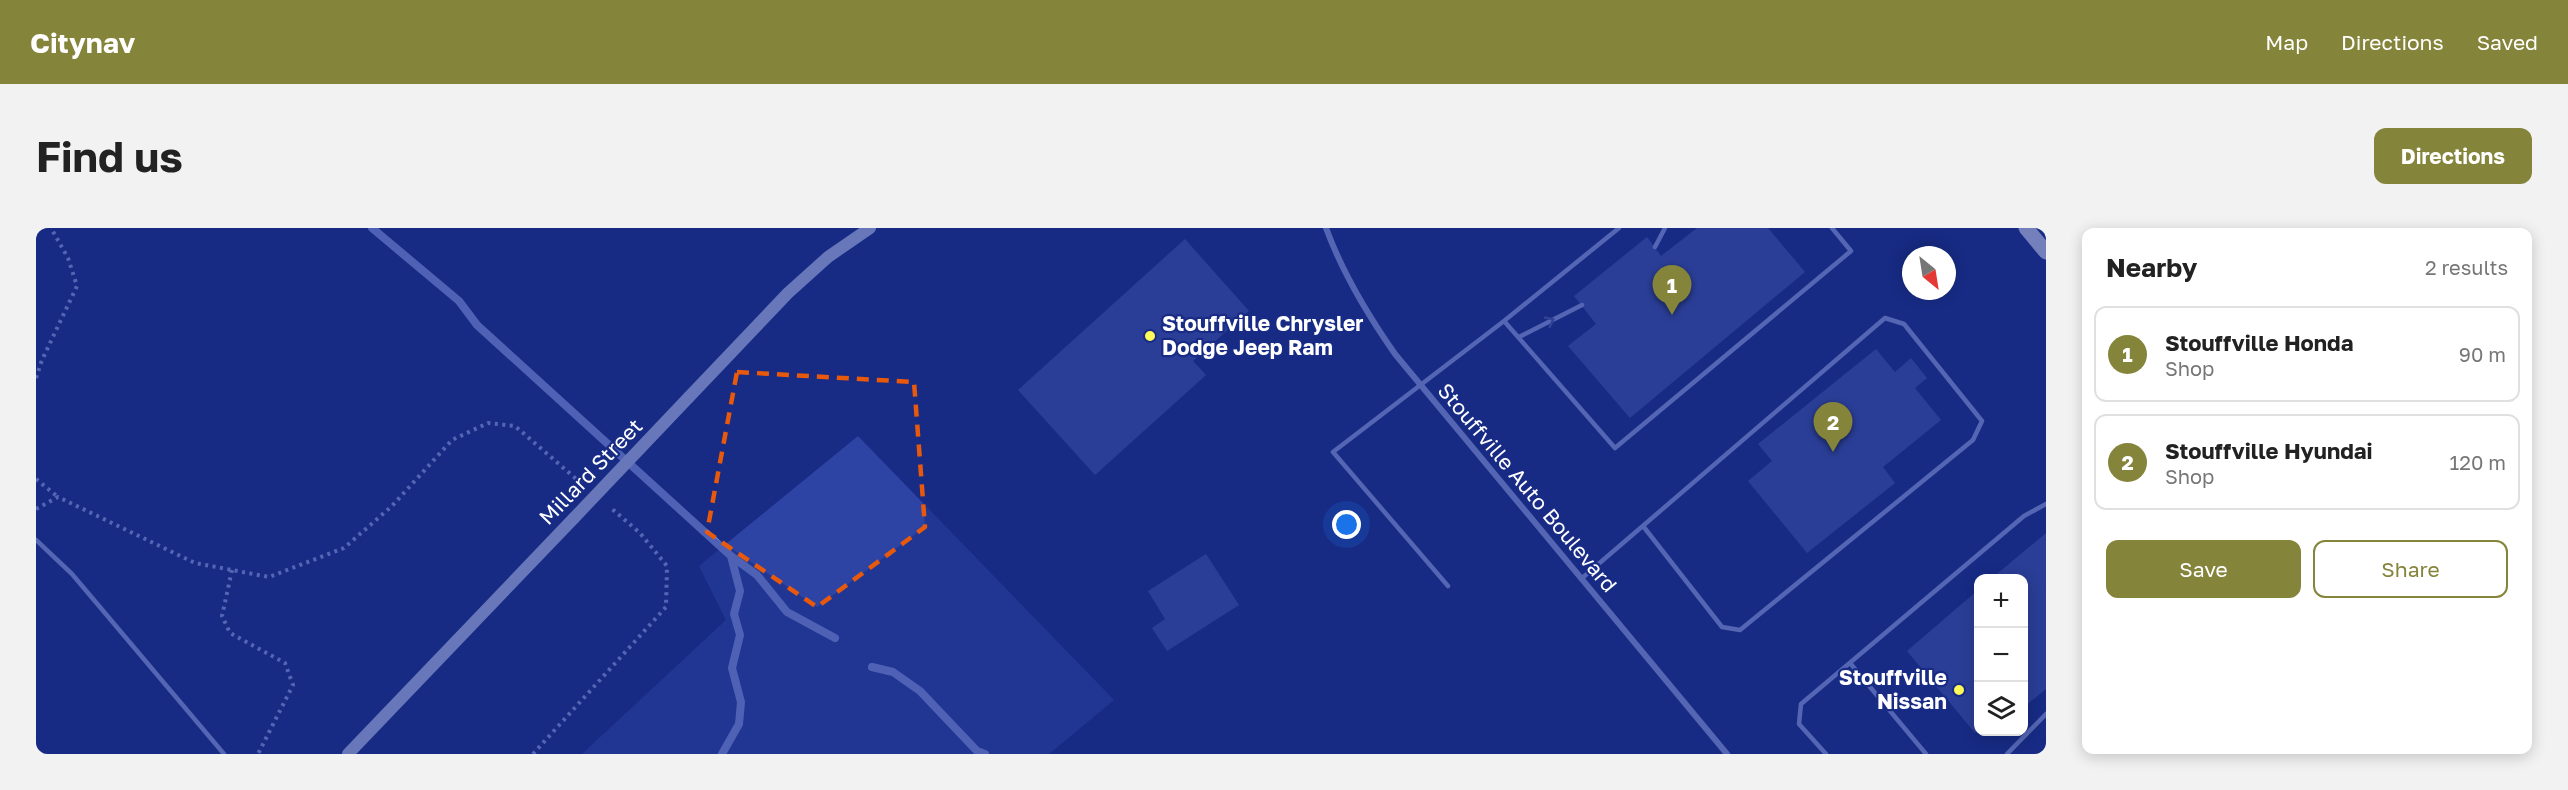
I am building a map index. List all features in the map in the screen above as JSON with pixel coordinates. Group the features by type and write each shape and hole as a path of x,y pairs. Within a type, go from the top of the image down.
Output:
{"main road":[{"path":"2026,228 2046,252"}],"street":[{"name":"Millard Street","path":"348,754 788,293 828,257 870,228"},
{"name":"Stouffville Auto Boulevard","path":"1326,228 1340,266 1371,319 1395,354 1727,754"}],"lane":[{"path":"1448,586 1332,452 1421,386 1619,228"},
{"path":"1655,247 1665,228"},
{"path":"1504,321 1615,448 1851,251 1832,228"},
{"path":"1519,337 1582,305"},
{"path":"1581,579 1885,318 1904,324 1982,421 1973,440 1740,630 1722,627 1643,526"},
{"path":"1826,754 1799,724 1801,704 2024,516 2046,504"},
{"path":"36,540 72,574 224,754"},
{"path":"1850,663 1926,754"},
{"path":"2007,754 2046,714"}],"path":[{"path":"36,378 42,360 77,286 68,258 51,228"},
{"path":"36,479 58,497 195,563 268,577 344,548 392,506 452,440 488,423 515,426 590,491"},
{"path":"36,509 58,497"},
{"path":"533,754 666,607 667,566 640,533 608,506"},
{"path":"232,570 222,616 230,633 285,663 293,685 258,754"}],"highlighted area":[{"path":"737,372 914,382 925,527 817,607 707,532"}],"shaded area":[{"path":"858,436 1114,700 1049,754 582,754 726,620 699,566"}],"building":[{"path":"1697,228 1768,228 1805,272 1630,418 1568,346 1596,324 1574,296 1647,237 1661,256"},
{"name":"Stouffville Chrysler Dodge Jeep Ram","path":"1185,239 1249,311 1193,361 1206,375 1095,475 1018,390"},
{"path":"1876,349 1895,372 1911,358 1927,378 1915,388 1941,420 1883,467 1895,483 1807,553 1748,481 1772,461 1758,444"},
{"path":"2046,533 2046,689 2028,704 2028,574 1997,574"},
{"path":"1206,554 1239,605 1167,651 1152,628 1165,619 1148,591"},
{"name":"Stouffville Nissan","path":"1974,593 1974,732 1907,651"}],"waterway":[{"path":"372,228 459,301 477,325 731,556 757,575 787,612 835,638"},
{"path":"722,754 739,724 741,702 732,668 740,635 734,614 740,591 731,556"},
{"path":"872,667 893,672 920,691 977,751 985,754"}],"place":[{"name":"Stouffville Honda","path":"1672,315"},
{"name":"Stouffville Chrysler Dodge Jeep Ram","path":"1150,336"},
{"name":"Stouffville Hyundai","path":"1833,452"},
{"name":"Stouffville Nissan","path":"1959,690"}]}
